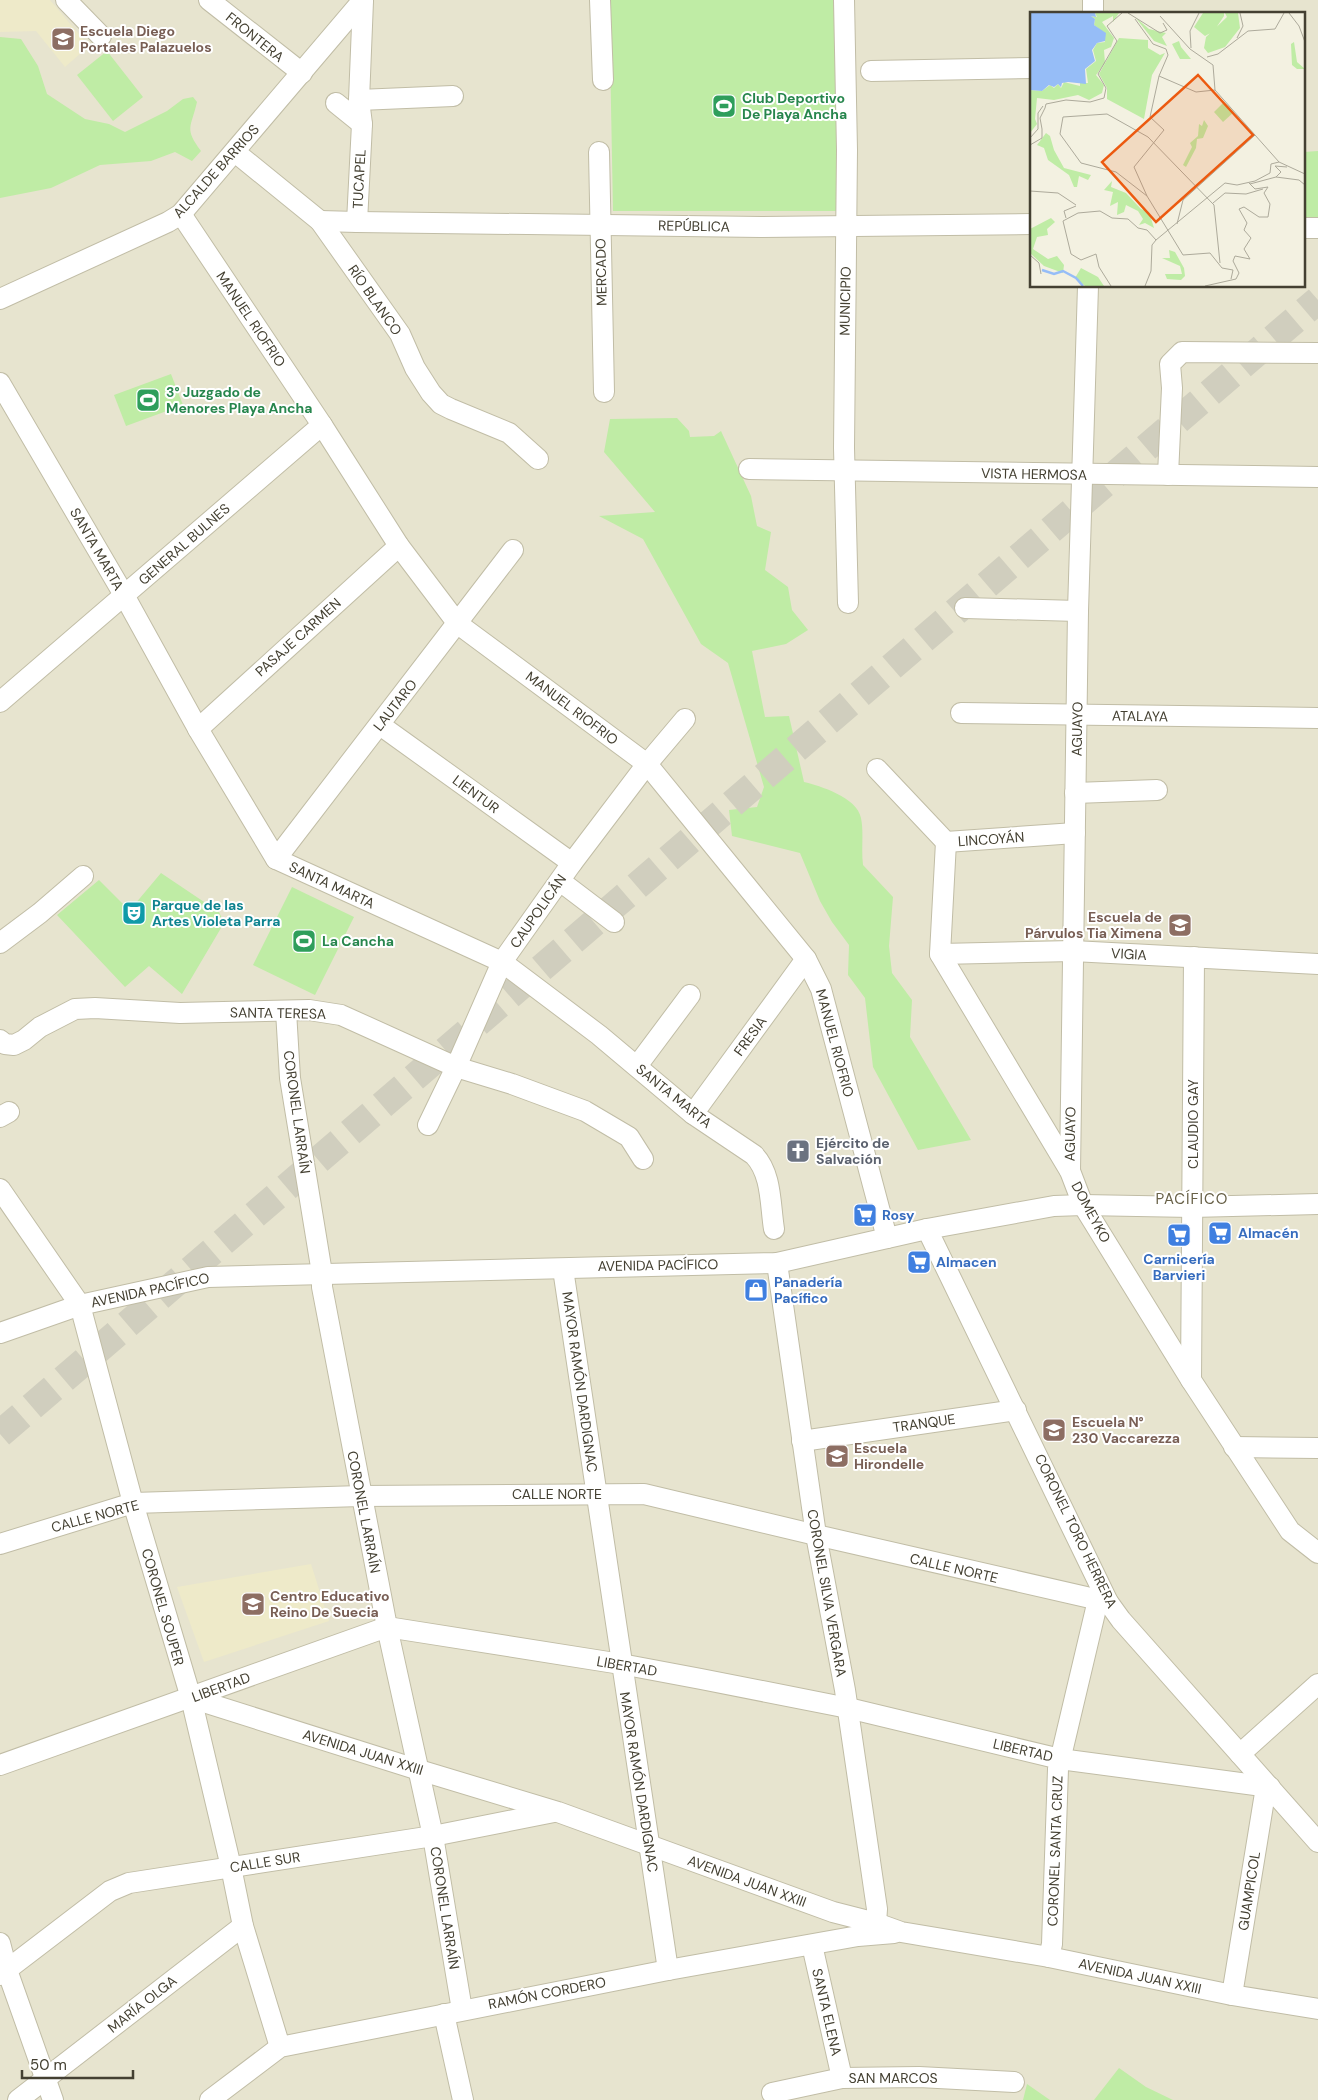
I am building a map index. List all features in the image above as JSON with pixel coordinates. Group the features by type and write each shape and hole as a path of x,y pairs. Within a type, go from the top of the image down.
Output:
{"street":[{"path":"66,0 101,36"},
{"name":"FRONTERA","path":"209,0 302,73"},
{"path":"600,0 602,80"},
{"name":"MUNICIPIO","path":"844,0 847,150 844,470 848,603"},
{"name":"ALCALDE BARRIOS","path":"0,299 168,222 180,214 363,1"},
{"name":"TUCAPEL","path":"320,221 357,222 362,124 359,100 363,1"},
{"path":"871,71 1030,68"},
{"path":"359,100 454,96"},
{"path":"336,103 362,124"},
{"name":"RÍO BLANCO","path":"235,152 320,221 400,334 415,368 430,393 441,404 509,433 538,459"},
{"name":"MERCADO","path":"599,152 599,225 604,392"},
{"name":"MANUEL RIOFRIO","path":"180,214 322,425 399,546 458,624 647,764 806,959 821,989 887,1238"},
{"name":"REPÚBLICA","path":"357,222 761,227 1030,224"},
{"name":"AGUAYO","path":"1070,1171 1078,611 1088,288"},
{"path":"1168,475 1172,388 1170,364 1182,352 1318,353"},
{"name":"SANTA MARTA","path":"0,383 124,595 198,729 276,859 502,962 637,1066 693,1114 754,1155 762,1163 766,1175 774,1229"},
{"name":"GENERAL BULNES","path":"0,702 322,425"},
{"name":"VISTA HERMOSA","path":"749,469 827,468 844,470 1083,474 1318,476"},
{"name":"PASAJE CARMEN","path":"198,729 399,546"},
{"name":"LAUTARO","path":"276,859 514,550"},
{"path":"965,608 1078,611"},
{"name":"ATALAYA","path":"961,713 1318,718"},
{"name":"CAUPOLICÁN","path":"428,1125 456,1067 502,962 572,863 647,764 685,719"},
{"name":"LIENTUR","path":"380,725 572,863"},
{"name":"LINCOYÁN","path":"878,769 946,842 1075,833"},
{"path":"1075,793 1157,790"},
{"path":"940,954 946,842"},
{"path":"0,943 84,876"},
{"path":"560,881 614,922"},
{"name":"VIGIA","path":"940,954 1073,951 1318,964"},
{"name":"DOMEYKO","path":"940,954 1070,1171 1083,1204 1191,1380 1290,1532 1318,1553"},
{"name":"CLAUDIO GAY","path":"1191,1380 1194,958"},
{"name":"FRESIA","path":"693,1114 806,959"},
{"path":"637,1066 690,995"},
{"name":"SANTA TERESA","path":"3,1042 14,1044 19,1042 40,1027 75,1009 109,1008 180,1013 309,1010 341,1015 456,1067 512,1084 585,1111 629,1137 643,1159"},
{"name":"CORONEL LARRAÍN","path":"286,1010 290,1078 322,1273 322,1287 387,1627 433,1836 463,2100"},
{"name":"CORONEL SOUPER","path":"0,1189 80,1305 133,1503 191,1698 243,1926 280,2047"},
{"name":"AVENIDA PACÍFICO","path":"0,1333 80,1305 208,1277 563,1269 582,1266 777,1263 887,1238 1054,1206 1083,1204 1192,1207 1318,1204"},
{"name":"CORONEL TORO HERRERA","path":"927,1230 1016,1410 1103,1601 1318,1842"},
{"name":"CORONEL SILVA VERGARA","path":"777,1263 816,1536 848,1708 877,1910 876,1923"},
{"name":"MAYOR RAMÓN DARDIGNAC","path":"563,1269 668,1970"},
{"name":"TRANQUE","path":"802,1441 1016,1410"},
{"path":"1234,1447 1318,1448"},
{"name":"CALLE NORTE","path":"0,1544 133,1503 361,1496 644,1494 816,1536 1103,1601"},
{"name":"CORONEL SANTA CRUZ","path":"1049,1957 1052,1944 1060,1759 1103,1601"},
{"name":"LIBERTAD","path":"0,1765 387,1627 621,1664 848,1708 1060,1759 1268,1787"},
{"path":"1240,1754 1318,1684"},
{"name":"AVENIDA JUAN XXIII","path":"191,1698 558,1812 833,1912 876,1923 901,1932 1049,1957 1232,1995 1318,2009"},
{"name":"GUAMPICOL","path":"1232,1995 1268,1787"},
{"name":"CALLE SUR","path":"4,1973 110,1891 129,1883 433,1836 558,1812"},
{"name":"MARÍA OLGA","path":"18,2100 243,1926"},
{"name":"RAMÓN CORDERO","path":"210,2100 280,2047 668,1970 858,1936 901,1932"},
{"path":"0,1943 4,1973 53,2100"},
{"name":"SANTA ELENA","path":"812,1945 842,2078"},
{"name":"SAN MARCOS","path":"772,2092 842,2078 919,2077 1014,2082"}],"shaded area":[{"path":"0,0 1318,0 1318,2100 0,2100"},
{"name":"Escuela Diego Portales Palazuelos","path":"0,0 50,0 89,46 65,67 36,31 0,32"},
{"name":"Centro Educativo Reino De Suecia","path":"311,1564 329,1621 204,1662 177,1587"}],"green space":[{"name":"Club Deportivo De Playa Ancha","path":"609,0 834,0 838,211 613,211"},
{"path":"0,37 21,39 38,66 47,94 85,119 109,124 125,132 167,111 183,99 193,97 197,102 190,128 192,137 201,151 192,161 175,152 151,161 100,165 51,188 0,198"},
{"path":"107,51 143,97 113,121 77,75"},
{"path":"1318,151 1318,218 1306,218 1306,152"},
{"name":"3° Juzgado de Menores Playa Ancha","path":"171,374 183,405 126,426 114,395"},
{"path":"677,418 689,431 690,437 714,436 721,431 751,496 757,526 771,532 765,570 788,587 792,610 808,630 786,644 752,651 765,717 789,716 804,782 819,786 845,798 858,811 862,823 863,865 893,897 889,946 892,973 912,1000 910,1037 971,1140 918,1150 873,1067 865,998 848,975 849,945 832,922 820,901 800,853 732,836 729,810 757,807 764,787 728,663 701,644 643,539 599,516 655,512 604,452 610,419"},
{"name":"Parque de las Artes Violeta Parra","path":"161,873 219,912 224,923 182,994 149,966 125,987 57,915 99,880 126,907 135,904"},
{"name":"La Cancha","path":"292,887 354,917 315,995 253,965"},
{"path":"1119,2068 1146,2087 1173,2100 1094,2100"},
{"path":"1027,2084 1050,2100 1023,2100"}],"tunnel":[{"path":"0,1434 1318,300"}],"place":[{"name":"Escuela Diego Portales Palazuelos","path":"63,39"},
{"name":"Club Deportivo De Playa Ancha","path":"724,106"},
{"name":"3° Juzgado de Menores Playa Ancha","path":"148,400"},
{"name":"Parque de las Artes Violeta Parra","path":"134,913"},
{"name":"Escuela de Párvulos Tia Ximena","path":"1180,925"},
{"name":"La Cancha","path":"304,941"},
{"name":"Ejército de Salvación","path":"798,1151"},
{"name":"Rosy","path":"865,1215"},
{"name":"Almacén","path":"1220,1233"},
{"name":"Carnicería Barvieri","path":"1179,1235"},
{"name":"Almacen","path":"919,1262"},
{"name":"Panadería Pacífico","path":"756,1290"},
{"name":"Escuela N° 230 Vaccarezza","path":"1054,1430"},
{"name":"Escuela Hirondelle","path":"837,1456"},
{"name":"Centro Educativo Reino De Suecia","path":"253,1604"}],"district":[{"name":"PACÍFICO","path":"1192,1199"}]}
